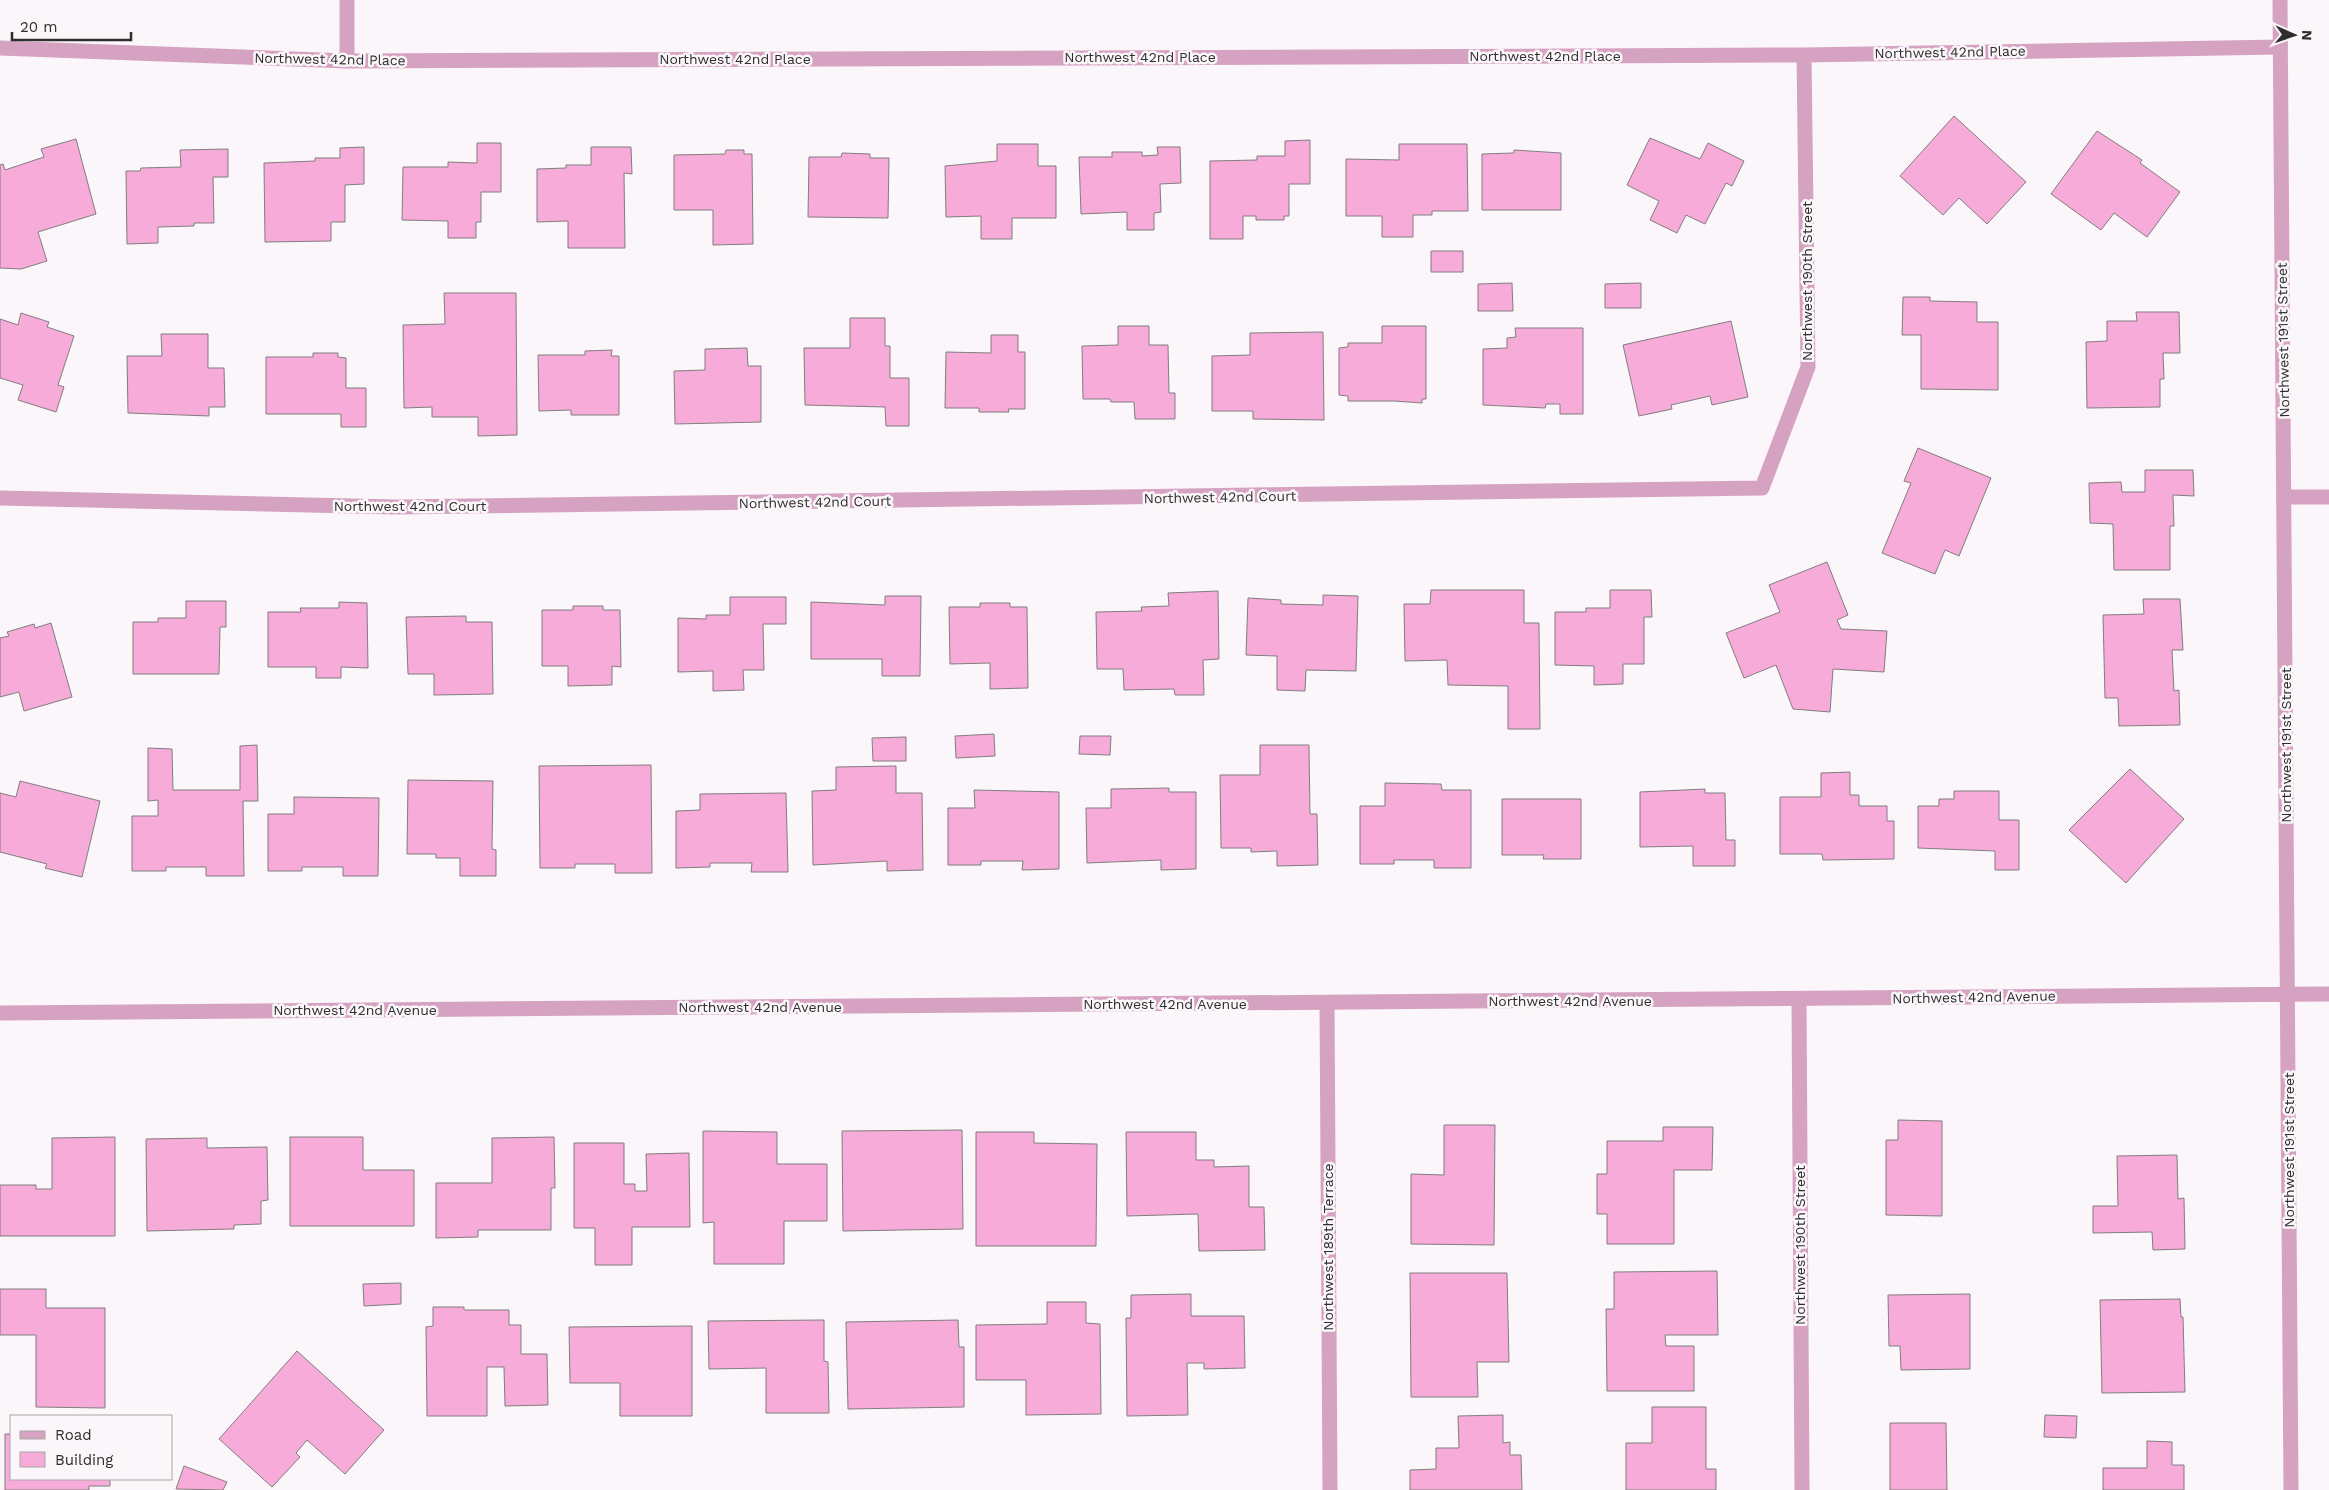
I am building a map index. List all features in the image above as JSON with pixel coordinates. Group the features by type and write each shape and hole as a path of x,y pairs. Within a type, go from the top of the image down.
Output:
{"street":[{"path":"347,0 347,60"},
{"name":"Northwest 191st Street","path":"2280,0 2291,1490"},
{"name":"Northwest 42nd Place","path":"0,48 347,60 1804,54 2280,47"},
{"name":"Northwest 190th Street","path":"1630,491 1762,488 1808,367 1804,54"},
{"name":"Northwest 42nd Court","path":"0,498 396,507 1630,491"},
{"path":"2284,497 2329,498"},
{"name":"Northwest 42nd Avenue","path":"0,1013 1799,1000 2329,994"},
{"name":"Northwest 190th Street","path":"1799,1000 1802,1490"},
{"name":"Northwest 189th Terrace","path":"1327,1003 1330,1490"}],"building":[{"path":"1954,116 2026,182 1987,224 1959,198 1943,215 1900,176"},
{"path":"2097,131 2142,160 2140,163 2180,192 2147,237 2114,213 2101,230 2051,194"},
{"path":"1650,138 1700,159 1708,143 1744,161 1732,186 1726,183 1705,224 1686,215 1677,233 1650,220 1659,201 1627,185"},
{"path":"76,139 96,214 38,232 47,261 21,269 0,268 0,165 3,164 5,170 44,157 41,149"},
{"path":"1310,140 1310,184 1289,184 1289,216 1284,216 1284,220 1256,220 1256,216 1243,216 1243,239 1210,239 1210,161 1257,160 1257,156 1285,156 1285,141"},
{"path":"477,143 501,143 501,192 481,192 481,222 476,222 476,238 448,238 448,221 402,220 403,167 448,167 448,162 477,163"},
{"path":"997,144 1038,144 1038,166 1056,166 1056,218 1012,218 1012,239 981,239 981,216 946,217 945,166 997,161"},
{"path":"1399,144 1467,144 1468,211 1432,211 1432,215 1413,215 1413,237 1382,237 1382,216 1346,216 1346,159 1399,160"},
{"path":"364,147 364,184 345,185 345,222 331,222 331,241 265,242 264,163 315,161 315,158 340,158 340,148"},
{"path":"591,147 631,147 632,174 624,173 625,248 568,248 568,221 537,222 537,169 566,168 566,165 591,165"},
{"path":"1157,147 1180,147 1181,183 1160,184 1161,212 1154,213 1154,230 1127,230 1127,212 1081,214 1079,157 1112,157 1112,152 1142,152 1142,156 1158,155"},
{"path":"228,149 228,177 213,177 214,223 194,223 194,226 158,227 158,243 127,244 126,171 140,171 141,168 181,167 180,150"},
{"path":"726,150 744,150 744,154 752,154 753,244 713,245 713,210 674,210 674,155 725,154"},
{"path":"1514,150 1561,153 1561,210 1482,210 1482,154 1514,153"},
{"path":"842,153 870,154 870,158 889,158 888,218 808,217 809,157 841,157"},
{"path":"1431,251 1463,251 1463,272 1431,272"},
{"path":"1512,283 1513,311 1478,311 1478,284"},
{"path":"1641,283 1641,308 1605,308 1605,284"},
{"path":"444,293 516,293 517,435 478,436 478,417 432,417 432,407 404,408 403,325 445,324"},
{"path":"1903,297 1930,297 1930,301 1977,302 1977,322 1998,322 1998,390 1921,389 1921,335 1902,335"},
{"path":"2136,312 2179,312 2180,353 2163,353 2164,379 2160,379 2160,407 2087,408 2086,342 2107,341 2107,321 2137,321"},
{"path":"21,313 49,322 47,327 74,336 58,385 64,387 56,412 18,400 23,385 0,378 0,319 18,325"},
{"path":"850,318 885,318 885,346 890,346 890,378 909,378 909,426 886,426 885,407 805,405 804,348 850,348"},
{"path":"1731,321 1748,397 1712,405 1710,396 1671,405 1672,409 1639,416 1623,345"},
{"path":"1118,326 1149,326 1149,345 1168,345 1169,393 1175,393 1175,419 1135,419 1134,402 1111,402 1110,399 1083,399 1082,346 1118,345"},
{"path":"1382,326 1426,326 1426,399 1422,399 1422,403 1348,401 1348,396 1339,395 1339,348 1348,347 1348,343 1382,343"},
{"path":"1515,328 1583,328 1583,414 1560,414 1560,404 1546,404 1545,408 1483,405 1483,349 1507,348 1507,338 1516,337"},
{"path":"1323,332 1324,420 1253,419 1253,411 1212,411 1212,356 1250,355 1250,333"},
{"path":"161,334 208,334 208,368 224,368 225,407 209,407 209,416 128,413 127,356 162,356"},
{"path":"991,335 1018,335 1018,352 1025,352 1025,409 1008,409 1009,412 979,412 979,408 945,408 946,352 991,353"},
{"path":"747,348 748,366 761,366 761,422 675,424 674,371 705,370 705,349"},
{"path":"612,350 611,356 619,356 619,415 571,415 571,410 539,411 538,355 585,355 585,351"},
{"path":"313,353 338,353 338,357 346,358 346,388 366,388 366,427 341,427 341,414 266,414 266,357 313,357"},
{"path":"1918,448 1991,478 1959,556 1945,550 1935,574 1882,553 1911,483 1904,481"},
{"path":"2145,470 2193,470 2194,496 2173,495 2174,526 2170,526 2170,570 2114,570 2113,524 2090,523 2089,483 2121,482 2122,492 2145,492"},
{"path":"1827,562 1848,615 1837,620 1841,629 1887,631 1884,672 1833,669 1830,712 1793,709 1776,665 1744,678 1726,633 1780,612 1769,585"},
{"path":"1431,590 1524,590 1524,623 1539,623 1540,729 1508,729 1508,686 1448,685 1447,660 1405,661 1404,604 1430,604"},
{"path":"1610,590 1651,590 1652,617 1644,617 1644,664 1623,664 1623,684 1594,685 1594,666 1555,665 1555,612 1586,612 1586,608 1610,608"},
{"path":"1218,591 1219,659 1203,660 1204,695 1175,695 1174,689 1124,690 1123,669 1097,669 1096,612 1142,611 1141,607 1169,606 1168,593"},
{"path":"1323,595 1358,596 1356,671 1306,670 1305,691 1277,690 1277,656 1246,655 1248,598 1281,600 1281,604 1323,605"},
{"path":"885,596 921,596 920,676 882,676 882,659 811,659 811,602 885,605"},
{"path":"730,597 786,597 786,624 763,624 764,670 743,670 744,690 713,691 713,671 678,672 678,618 706,619 706,615 730,615"},
{"path":"2143,599 2180,599 2183,650 2172,650 2174,691 2179,690 2180,725 2119,726 2118,698 2105,698 2103,615 2144,614"},
{"path":"186,601 226,601 226,627 220,627 219,674 133,674 133,622 158,622 158,618 186,618"},
{"path":"339,602 367,603 368,668 341,667 341,678 316,678 316,667 268,667 268,612 301,612 300,608 339,608"},
{"path":"980,603 1010,603 1010,607 1027,607 1028,688 990,689 990,663 950,664 949,607 980,607"},
{"path":"573,606 603,606 603,610 620,610 621,667 612,666 612,685 568,686 568,666 542,666 542,610 573,610"},
{"path":"466,616 466,622 492,622 493,694 434,695 434,674 408,674 406,617"},
{"path":"51,623 72,697 24,711 19,692 0,697 0,638 9,636 7,632 34,624 35,628"},
{"path":"994,734 995,756 956,758 955,736"},
{"path":"1080,736 1111,736 1110,755 1079,754"},
{"path":"906,737 906,761 873,761 872,738"},
{"path":"257,745 258,801 243,801 244,876 206,876 206,867 166,867 166,871 132,871 132,816 158,816 158,800 148,801 148,748 172,749 173,790 240,790 240,746"},
{"path":"1260,745 1309,745 1310,814 1317,814 1318,865 1277,866 1277,851 1251,852 1251,848 1221,848 1220,775 1260,775"},
{"path":"651,765 652,873 615,873 615,864 575,864 575,868 540,868 539,766"},
{"path":"896,766 896,793 922,793 923,870 887,871 887,861 813,865 812,791 836,790 836,767"},
{"path":"2130,769 2184,819 2126,883 2069,830"},
{"path":"1850,772 1850,795 1859,795 1859,806 1887,806 1887,821 1894,821 1894,859 1823,860 1822,854 1780,854 1780,797 1821,797 1821,773"},
{"path":"408,780 493,781 492,849 496,850 496,876 460,876 460,858 436,858 436,854 407,854"},
{"path":"20,781 100,801 82,877 45,868 47,864 0,852 0,793 16,797"},
{"path":"1385,783 1441,784 1442,790 1471,790 1471,868 1434,868 1434,860 1394,860 1394,864 1360,864 1360,806 1385,806"},
{"path":"1169,788 1169,792 1196,792 1196,869 1161,870 1161,860 1087,863 1086,808 1111,808 1111,789"},
{"path":"1705,789 1705,793 1725,793 1726,840 1735,840 1735,866 1693,866 1693,846 1640,847 1640,792"},
{"path":"974,790 1059,792 1059,869 1022,870 1023,861 981,861 981,865 948,865 948,808 975,808"},
{"path":"1954,791 1999,791 1999,820 2019,820 2019,870 1995,870 1995,851 1918,848 1918,806 1939,806 1939,799 1954,799"},
{"path":"786,793 788,872 751,872 752,863 710,863 710,867 676,868 676,811 700,810 700,794"},
{"path":"294,797 379,798 378,876 343,876 343,867 302,867 302,871 268,871 268,814 294,814"},
{"path":"1502,799 1581,799 1581,859 1543,859 1544,855 1502,855"},
{"path":"1898,1120 1942,1121 1942,1216 1886,1215 1886,1140 1898,1140"},
{"path":"1444,1125 1495,1125 1494,1245 1411,1244 1411,1174 1444,1175"},
{"path":"1663,1127 1713,1127 1712,1170 1674,1170 1674,1244 1607,1244 1607,1214 1597,1214 1597,1174 1607,1174 1607,1141 1663,1141"},
{"path":"962,1130 963,1229 843,1231 842,1131"},
{"path":"703,1131 777,1132 777,1164 827,1164 827,1221 784,1221 784,1264 714,1264 714,1222 703,1223"},
{"path":"976,1132 1034,1132 1034,1143 1097,1144 1096,1246 976,1246"},
{"path":"1126,1132 1196,1132 1196,1160 1214,1160 1214,1167 1249,1166 1249,1207 1264,1207 1265,1250 1199,1251 1198,1214 1127,1216"},
{"path":"115,1137 115,1236 0,1236 0,1185 36,1185 36,1189 52,1189 52,1138"},
{"path":"290,1137 363,1137 363,1170 414,1170 414,1226 290,1226"},
{"path":"554,1137 555,1188 551,1188 551,1230 478,1230 478,1237 436,1238 436,1183 492,1183 492,1138"},
{"path":"207,1138 207,1148 267,1147 268,1200 261,1201 261,1224 234,1225 234,1229 147,1231 146,1139"},
{"path":"574,1143 624,1143 624,1184 635,1184 635,1191 647,1191 646,1154 689,1153 690,1227 632,1227 632,1265 595,1265 595,1228 574,1228"},
{"path":"2177,1155 2178,1199 2184,1198 2185,1249 2153,1250 2152,1232 2093,1233 2093,1206 2118,1206 2117,1156"},
{"path":"1717,1271 1718,1335 1665,1335 1666,1346 1694,1346 1694,1391 1607,1391 1606,1309 1614,1309 1614,1272"},
{"path":"1410,1273 1507,1273 1509,1362 1477,1362 1478,1397 1411,1397"},
{"path":"401,1283 401,1304 364,1306 363,1284"},
{"path":"0,1289 46,1289 46,1308 105,1308 105,1408 36,1407 36,1335 0,1335"},
{"path":"1191,1294 1191,1316 1244,1316 1245,1368 1204,1369 1204,1363 1187,1363 1188,1415 1127,1416 1126,1318 1131,1318 1131,1295"},
{"path":"1970,1294 1970,1369 1901,1370 1900,1346 1889,1346 1888,1295"},
{"path":"2180,1299 2181,1317 2183,1317 2185,1392 2102,1393 2100,1300"},
{"path":"1047,1302 1086,1302 1086,1323 1100,1324 1101,1414 1026,1415 1026,1380 976,1380 976,1325 1047,1324"},
{"path":"433,1307 464,1307 464,1310 509,1310 509,1325 521,1325 521,1354 547,1354 548,1405 505,1406 504,1367 487,1367 487,1416 427,1416 426,1327 433,1326"},
{"path":"824,1320 824,1361 828,1362 829,1413 766,1413 766,1368 709,1369 708,1321"},
{"path":"958,1320 959,1347 964,1347 964,1407 848,1409 846,1322"},
{"path":"692,1326 692,1416 620,1416 620,1383 570,1383 569,1327"},
{"path":"297,1351 384,1430 345,1474 307,1440 296,1453 300,1457 272,1487 219,1439"},
{"path":"1652,1407 1706,1407 1706,1469 1716,1469 1716,1490 1626,1490 1626,1443 1652,1443"},
{"path":"1503,1415 1503,1443 1510,1442 1510,1455 1521,1455 1522,1490 1410,1490 1410,1470 1436,1469 1436,1448 1459,1448 1458,1416"},
{"path":"2045,1415 2077,1416 2076,1438 2044,1437"},
{"path":"1890,1423 1946,1423 1947,1490 1890,1490"},
{"path":"5,1434 10,1434 10,1480 110,1480 110,1486 89,1486 89,1490 5,1490"},
{"path":"2147,1441 2172,1442 2172,1465 2184,1465 2184,1490 2103,1490 2103,1468 2147,1468"},
{"path":"184,1466 227,1482 223,1490 176,1489"}]}
